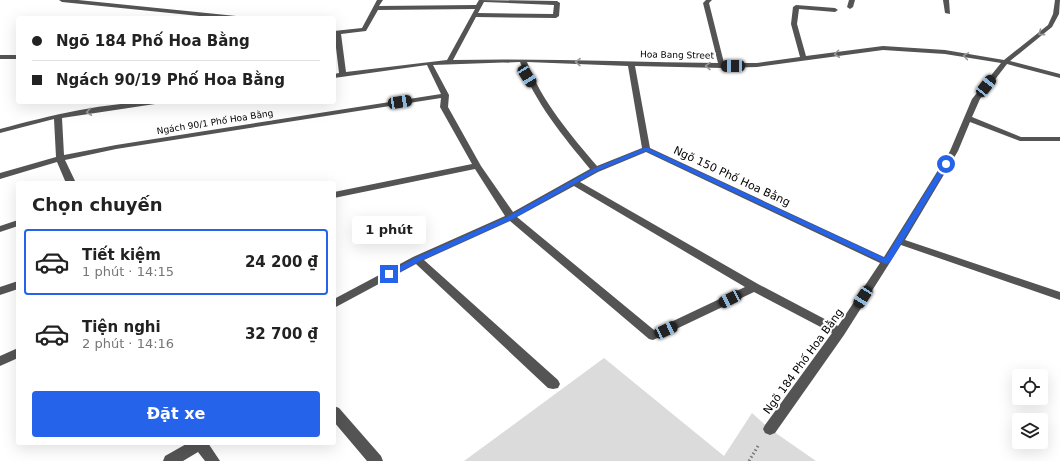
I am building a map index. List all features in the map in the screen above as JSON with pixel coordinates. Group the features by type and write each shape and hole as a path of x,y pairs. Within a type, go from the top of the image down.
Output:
{"street":[{"path":"62,0 224,16"},
{"path":"343,75 336,33 364,30 380,0"},
{"path":"449,62 478,7 482,0 557,3 556,16 474,15"},
{"path":"709,0 706,3 722,66"},
{"path":"850,7 852,0"},
{"path":"946,0 948,13"},
{"path":"1005,62 1050,26 1056,14 1058,0"},
{"path":"376,8 478,7"},
{"path":"803,58 794,24 796,7 834,10"},
{"name":"Hoa Bang Street","path":"336,76 429,63 523,60 722,66 757,65 883,48 945,52 1005,62 1060,76"},
{"path":"0,57 16,57"},
{"path":"523,60 527,76 565,134 595,170"},
{"name":"Ngõ 184 Phố Hoa Bằng","path":"770,428 840,332 886,262 954,151 976,99 1005,62"},
{"path":"429,63 445,95 444,107 477,166 511,217 653,336 754,287"},
{"path":"336,303 417,259 511,217 595,170 646,149 631,64"},
{"name":"Ngách 90/1 Phố Hoa Bằng","path":"0,176 60,158 116,147 445,95"},
{"path":"0,131 58,116 141,104"},
{"path":"58,116 60,158 70,181"},
{"path":"968,118 1020,138 1060,139"},
{"name":"Ngõ 150 Phố Hoa Bằng","path":"646,149 886,262"},
{"path":"336,195 477,166"},
{"path":"576,182 754,287 840,332"},
{"path":"0,228 16,224"},
{"path":"899,241 1060,296"},
{"path":"417,259 552,384"},
{"path":"0,291 16,286"},
{"path":"0,361 16,354"},
{"path":"336,414 376,461"},
{"path":"170,461 197,445"},
{"path":"201,445 213,461"}],"shaded area":[{"path":"604,358 724,456 752,413 770,429 816,461 464,461"}],"route":[{"path":"389,274 417,259 511,217 595,170 646,149 886,262 946,164"}]}
